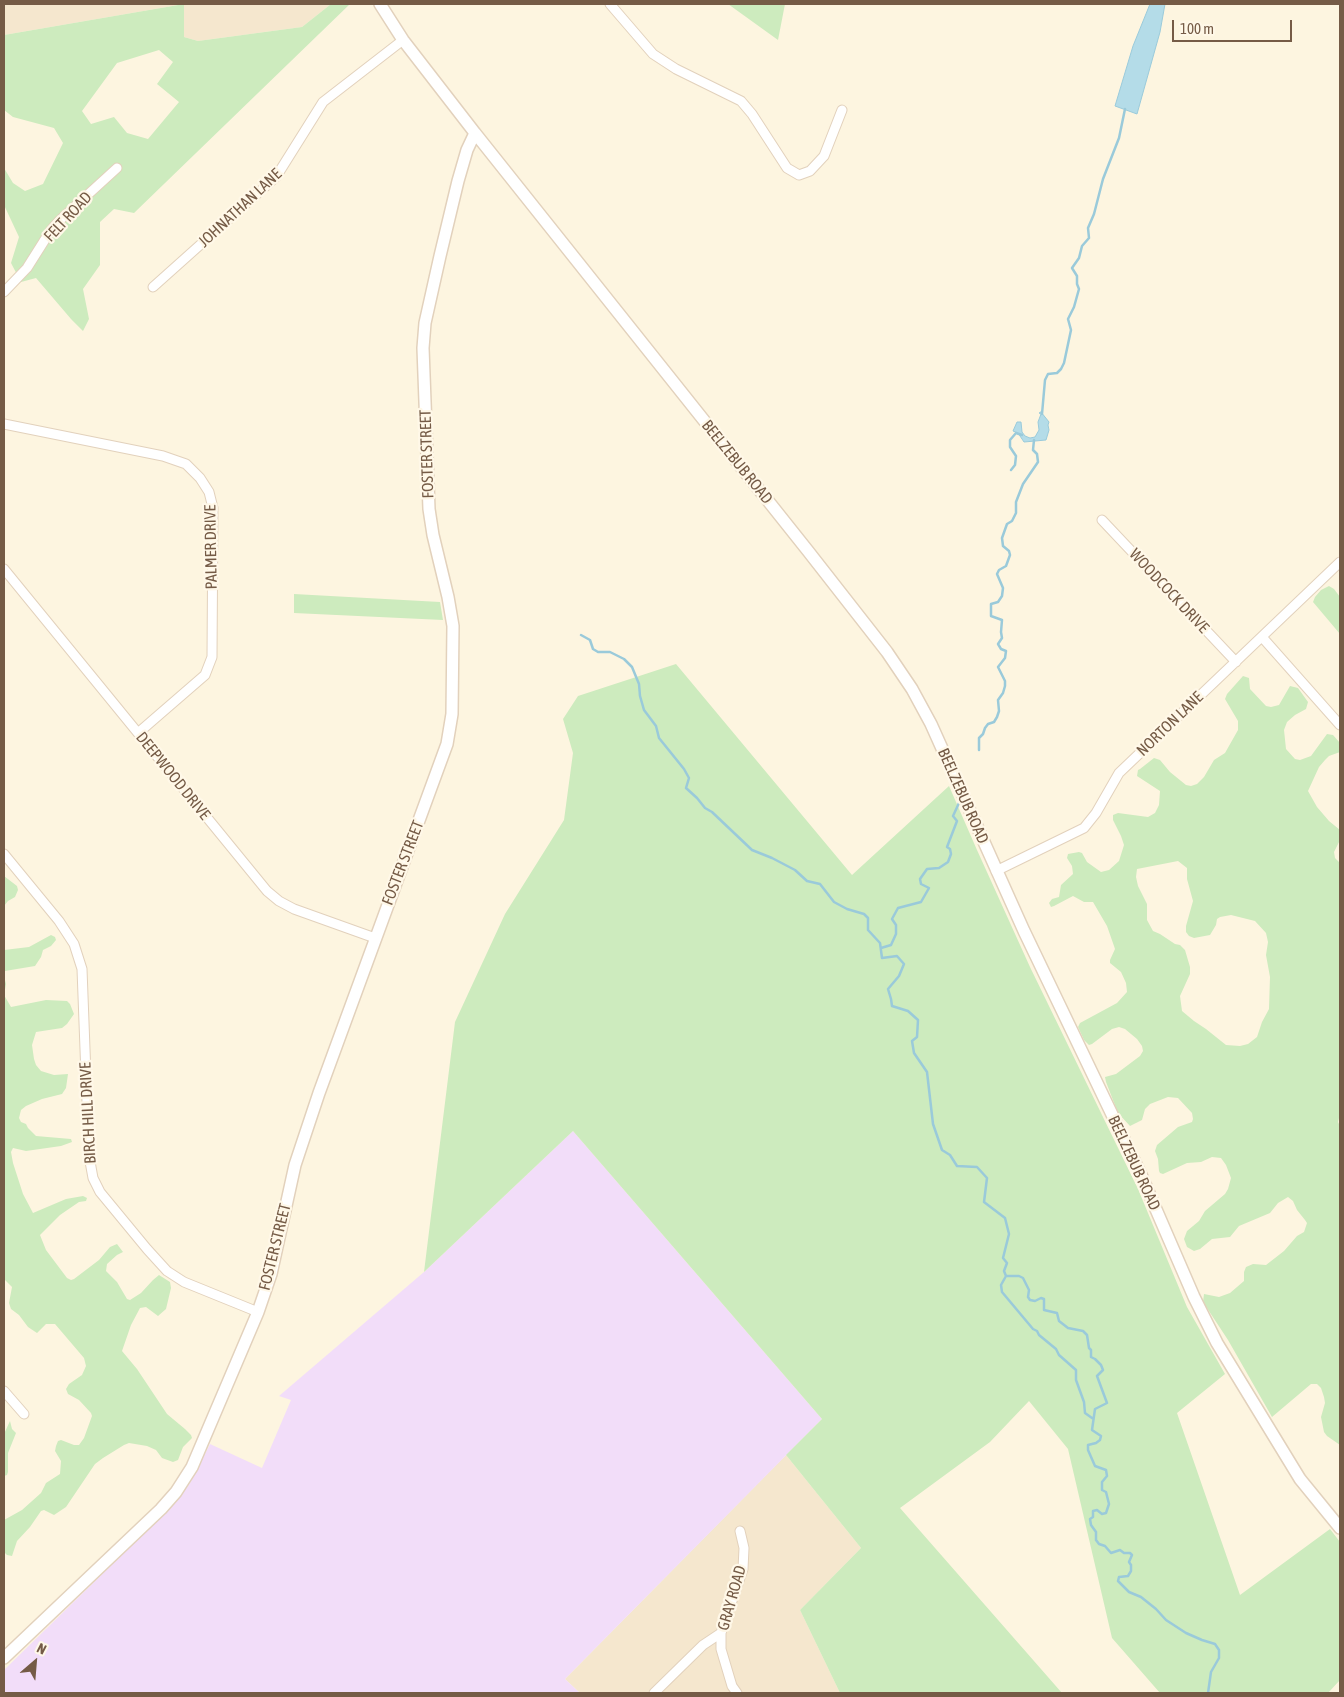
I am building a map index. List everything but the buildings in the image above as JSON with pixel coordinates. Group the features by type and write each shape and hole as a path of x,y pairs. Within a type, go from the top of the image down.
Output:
{"street":[{"path":"380,4 402,40 475,133"},
{"path":"610,4 653,54 676,69 741,101 752,114 787,168 799,175 810,171 824,156 842,110"},
{"name":"JOHNATHAN LANE","path":"153,287 276,177 323,102 402,40"},
{"name":"BEELZEBUB ROAD","path":"475,133 887,652 912,689 931,724 996,871 1142,1178 1194,1297 1217,1343 1300,1479 1340,1528"},
{"name":"FOSTER STREET","path":"4,1658 143,1527 176,1492 192,1466 258,1312 273,1265 295,1165 328,1066 447,744 452,714 453,626 429,509 423,348 425,323 442,246 467,150 475,133"},
{"name":"FELT ROAD","path":"4,292 27,268 54,226 117,168"},
{"path":"4,435 5,424"},
{"name":"PALMER DRIVE","path":"5,424 163,456 186,464 200,478 209,492 213,508 212,656 205,675 138,733"},
{"name":"WOODCOCK DRIVE","path":"1102,520 1236,662"},
{"name":"NORTON LANE","path":"996,871 1084,828 1096,813 1119,772 1340,562"},
{"name":"DEEPWOOD DRIVE","path":"4,569 267,891 294,910 375,938"},
{"path":"1262,637 1340,724"},
{"name":"BIRCH HILL DRIVE","path":"4,854 59,921 74,944 82,968 89,1156 93,1178 100,1192 147,1250 167,1271 184,1282 258,1312"},
{"path":"4,1390 24,1414"},
{"name":"GRAY ROAD","path":"737,1693 732,1686 721,1649 721,1633 743,1569 744,1548 740,1531"},
{"path":"654,1693 703,1645 721,1633"}],"shaded area":[{"path":"4,4 184,4 4,35"},
{"path":"184,4 331,4 302,27 198,41 184,37"},
{"path":"573,1131 822,1419 565,1679 580,1693 4,1693 4,1670 175,1503 190,1483 210,1444 262,1468 291,1400 279,1396 424,1272"},
{"path":"786,1455 861,1548 800,1610 840,1693 580,1693 565,1679"}],"green space":[{"path":"184,4 184,37 198,41 302,27 331,4 350,4 134,213 114,209 100,222 100,265 83,289 89,319 83,331 36,278 21,282 11,263 19,237 4,205 4,168 13,183 25,191 43,184 63,143 54,128 13,117 4,110 4,35","holes":["159,50 173,62 157,84 179,102 148,139 127,133 114,117 91,124 82,111 117,63"]},
{"path":"728,4 785,4 778,40"},
{"path":"1329,586 1340,597 1340,634 1313,602 1321,590"},
{"path":"294,594 440,602 443,620 294,613"},
{"path":"676,664 852,875 949,786 1030,967 1138,1189 1187,1307 1225,1374 1177,1413 1240,1595 1330,1529 1340,1542 1340,1680 1328,1693 1160,1693 1112,1638 1068,1449 1029,1401 990,1442 900,1508 1062,1693 840,1693 800,1610 861,1548 786,1455 822,1419 573,1131 424,1272 455,1022 505,914 564,820 573,753 563,719 578,696"},
{"path":"1243,676 1249,678 1250,689 1266,706 1271,707 1279,705 1290,686 1298,688 1308,702 1306,709 1287,722 1284,730 1286,749 1295,759 1300,760 1311,756 1327,734 1333,735 1340,743 1340,752 1329,756 1319,767 1308,791 1317,807 1340,830 1340,840 1334,852 1335,858 1340,863 1340,1114 1338,1122 1340,1126 1340,1445 1324,1432 1321,1417 1325,1403 1321,1388 1317,1384 1311,1384 1272,1417 1228,1340 1203,1302 1204,1294 1219,1297 1230,1293 1244,1281 1246,1267 1253,1264 1266,1265 1284,1251 1297,1236 1304,1232 1307,1223 1293,1201 1288,1197 1278,1203 1270,1213 1239,1226 1230,1237 1212,1239 1200,1249 1194,1251 1187,1247 1184,1239 1187,1231 1199,1221 1205,1211 1225,1194 1228,1189 1231,1178 1226,1165 1221,1158 1212,1157 1201,1162 1187,1163 1163,1174 1160,1173 1155,1151 1157,1145 1178,1127 1192,1122 1193,1119 1192,1113 1178,1098 1168,1097 1150,1104 1145,1109 1142,1120 1130,1126 1118,1113 1105,1077 1116,1074 1140,1056 1143,1051 1142,1046 1125,1029 1119,1027 1112,1029 1089,1045 1084,1040 1078,1027 1080,1023 1117,1003 1127,992 1126,983 1121,972 1110,963 1115,949 1107,926 1093,902 1084,902 1073,896 1051,907 1049,903 1052,899 1059,897 1061,885 1073,874 1072,866 1067,858 1068,854 1082,853 1087,862 1101,872 1109,870 1119,861 1124,845 1113,820 1113,815 1118,813 1148,817 1155,813 1159,805 1160,791 1137,776 1138,770 1154,758 1160,760 1170,772 1186,785 1191,786 1197,784 1204,777 1214,760 1225,753 1238,730 1238,721 1225,699 1227,694","holes":["1178,861 1187,868 1187,879 1193,901 1186,926 1186,932 1189,936 1194,938 1210,935 1217,919 1231,915 1255,921 1266,933 1268,942 1266,955 1270,977 1269,1009 1257,1037 1248,1044 1240,1046 1226,1045 1182,1011 1180,996 1190,974 1185,950 1180,945 1153,931 1147,920 1147,904 1138,886 1137,869"]},
{"path":"4,876 17,886 18,890 15,897 4,906"},
{"path":"51,935 55,937 56,940 51,946 43,950 35,966 5,971 4,976 4,950 29,947"},
{"path":"4,976 6,984 4,995"},
{"path":"4,995 11,1007 46,1000 67,1001 74,1014 62,1028 36,1032 32,1045 36,1065 41,1071 54,1075 68,1074 66,1088 62,1094 42,1099 26,1106 21,1110 19,1118 36,1136 71,1139 72,1142 61,1146 26,1151 13,1148 11,1152 23,1194 33,1213 66,1199 83,1196 87,1198 86,1201 79,1202 60,1215 40,1235 46,1250 67,1278 71,1280 99,1260 110,1247 117,1244 123,1252 107,1264 106,1271 117,1282 127,1299 130,1300 141,1293 159,1275 170,1282 171,1288 166,1309 158,1316 146,1307 140,1308 131,1325 122,1351 137,1369 167,1414 185,1429 192,1438 183,1447 178,1460 173,1462 162,1458 156,1450 147,1446 129,1443 103,1458 95,1464 66,1507 54,1515 44,1510 41,1511 17,1541 12,1556 4,1552 4,1520 22,1510 41,1493 46,1483 60,1474 61,1461 55,1451 58,1441 61,1440 79,1445 84,1438 92,1416 79,1400 68,1394 66,1389 69,1384 82,1375 86,1366 84,1358 55,1324 46,1324 37,1333 28,1327 19,1315 11,1309 9,1303 12,1287 4,1279"},
{"path":"10,1421 12,1429 16,1433 8,1453 8,1472 4,1476 4,1434"}],"water":[{"path":"1150,4 1165,4 1160,32 1137,114 1115,106 1133,46"},
{"path":"1041,412 1049,422 1046,440 1024,442 1018,433 1013,431 1017,422 1021,422 1022,432 1025,436 1035,437 1039,430 1038,422 1041,414 1039,413"}],"waterway":[{"path":"1042,414 1045,380 1048,374 1057,373 1061,369 1071,330 1068,319 1074,307 1079,289 1077,276 1072,268 1079,258 1082,246 1089,238 1088,228 1094,214 1103,179 1119,138 1125,109"},
{"path":"1011,470 1015,465 1016,456 1010,447 1010,440 1016,433 1022,435"},
{"path":"979,750 979,738 988,724 994,722 997,717 999,711 998,700 1005,686 1005,681 998,667 1005,658 1006,651 1001,649 998,644 1002,638 1002,620 991,616 991,604 998,602 1002,596 1003,588 997,574 999,570 1006,566 1010,555 1009,551 1003,546 1002,538 1007,524 1012,521 1016,513 1016,502 1023,484 1038,462 1037,454 1033,450 1034,440"},
{"path":"581,635 590,640 593,649 598,652 610,652 624,659 632,667 639,684 644,710 656,726 659,738 689,778 686,788 705,808 712,812 752,850 795,870 807,881 820,884 834,902 847,909 864,914 868,918 868,930 880,943 882,958 897,956 904,964 899,976 888,989 892,1006 908,1011 918,1020 917,1037 912,1041 914,1053 927,1072 933,1124 942,1150 950,1155 957,1166 977,1167 987,1178 984,1202 1005,1218 1009,1234 1003,1258 1007,1263 1004,1271 1006,1276"},
{"path":"881,948 891,945 896,934 896,925 892,919 898,908 921,902 929,888 921,884 920,879 927,869 939,868 948,862 951,854 950,849 947,847 957,821 953,816 959,803"},
{"path":"1006,1276 1019,1276 1023,1278 1029,1290 1028,1297 1030,1300 1044,1299 1044,1310 1057,1313 1059,1321 1068,1328 1083,1331 1087,1335 1091,1357 1101,1365 1103,1370 1097,1376 1107,1403 1095,1409 1092,1430 1101,1436 1100,1440 1088,1445 1088,1450 1095,1466 1106,1470 1107,1476 1102,1482 1102,1490 1106,1492 1109,1504 1106,1513 1102,1514 1097,1510 1093,1511 1093,1517 1090,1519 1091,1525 1096,1532 1096,1540 1111,1553 1120,1550 1132,1555 1129,1562 1131,1571 1128,1576 1119,1577 1118,1581 1129,1592 1141,1597 1166,1620 1186,1633 1215,1644 1219,1650 1219,1658 1211,1672 1208,1693"},
{"path":"1006,1276 1001,1285 1002,1292 1033,1329 1076,1370 1076,1380 1084,1402 1085,1413 1092,1418"}]}
